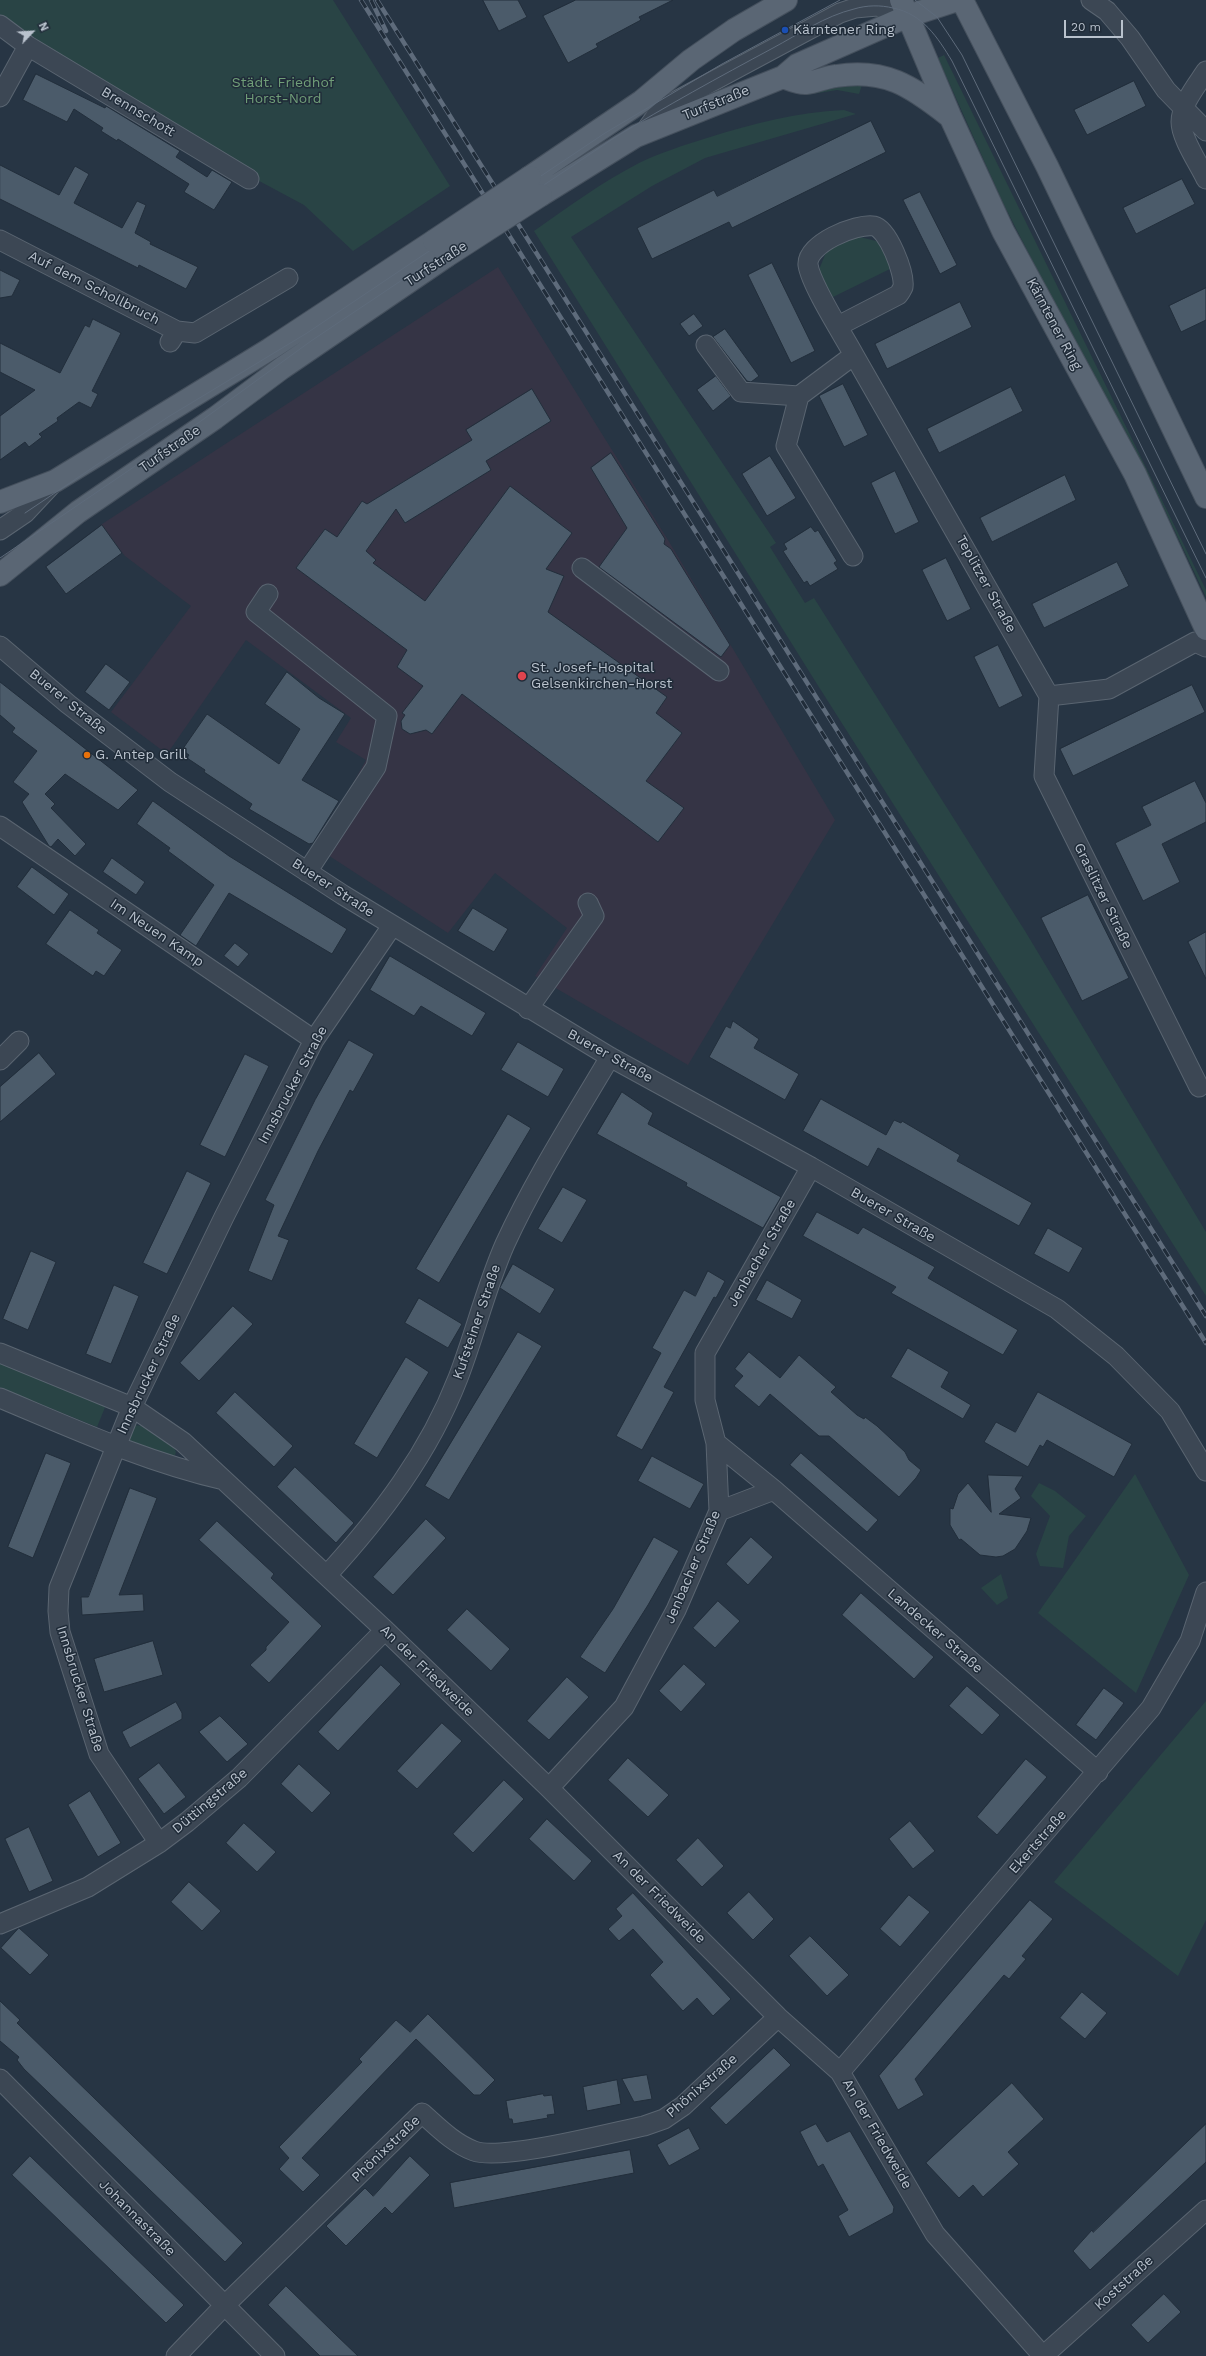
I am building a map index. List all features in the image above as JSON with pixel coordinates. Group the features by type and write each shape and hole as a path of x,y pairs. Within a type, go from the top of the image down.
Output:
{"main road":[{"name":"Turfstraße","path":"0,575 78,512 282,368 440,249 530,177 642,102 691,60 722,39 786,0"},
{"path":"905,8 957,0"},
{"path":"962,0 1047,166 1206,497"},
{"name":"Turfstraße","path":"2,504 56,481 270,350 440,249 541,195 603,155 644,132 783,77 797,64 905,8"},
{"name":"Kärntener Ring","path":"905,8 950,116 1003,231 1135,474 1206,629"},
{"path":"783,77 805,83 835,76 857,74 880,76 914,89 950,116"}],"street":[{"path":"642,102 657,102 840,0"},
{"path":"1091,0 1107,11 1130,38 1147,65 1183,110 1206,131"},
{"path":"1115,0 1123,13 1130,38"},
{"path":"644,132 661,109 835,16 855,8 877,6 905,8"},
{"name":"Brennschott","path":"0,25 28,46 249,179"},
{"path":"0,97 28,46"},
{"path":"1206,71 1183,110 1181,122 1188,142 1206,179"},
{"name":"Teplitzer Straße","path":"838,326 898,295 903,287 899,263 884,232 874,226 848,230 818,246 809,255 808,265 813,280 838,326 854,355 1049,696"},
{"name":"Auf dem Schollbruch","path":"0,240 174,336 195,333 288,278"},
{"path":"706,345 741,392 799,396"},
{"path":"852,556 786,446 799,396 854,355"},
{"path":"0,530 25,513 56,481"},
{"path":"582,568 719,671"},
{"path":"268,594 256,612 387,716 376,767 307,872"},
{"path":"1049,696 1108,689 1195,642 1206,647"},
{"name":"Buerer Straße","path":"0,646 68,704 170,782 392,926 610,1057 811,1167 1057,1309 1116,1356 1170,1411 1206,1471"},
{"name":"Graslitzer Straße","path":"1049,696 1044,776 1199,1087"},
{"name":"Im Neuen Kamp","path":"0,826 314,1040"},
{"path":"528,1009 594,916 588,903"},
{"name":"Innsbrucker Straße","path":"159,1843 99,1754 60,1632 58,1611 59,1588 132,1407 314,1040 392,926"},
{"path":"0,1060 19,1041"},
{"name":"Kufsteiner Straße","path":"327,1575 373,1524 425,1448 458,1378 505,1244 530,1194 610,1057"},
{"name":"Jenbacher Straße","path":"549,1788 624,1707 676,1610 719,1511 716,1443 704,1400 705,1353 811,1167"},
{"name":"An der Friedweide","path":"0,1353 132,1407 183,1442 385,1630 549,1788 778,2017 840,2072 935,2234 1043,2356"},
{"name":"An der Friedweide","path":"0,1398 115,1446 181,1470 224,1480"},
{"name":"Landecker Straße","path":"716,1443 774,1490 1098,1772"},
{"path":"719,1511 774,1490"},
{"name":"Ekertstraße","path":"840,2072 1098,1772 1151,1708 1190,1641 1206,1592"},
{"name":"Düttingstraße","path":"0,1924 88,1887 159,1843 239,1778 385,1630"},
{"name":"Phönixstraße","path":"176,2356 224,2306 422,2113 450,2138 474,2151 503,2153 644,2126 664,2119 683,2106 778,2017"},
{"name":"Johannastraße","path":"0,2079 275,2356"},
{"name":"Koststraße","path":"1043,2356 1206,2210"}],"shaded area":[{"name":"St. Josef-Hospital Gelsenkirchen-Horst","path":"498,267 668,540 835,820 688,1065 535,976 567,928 495,873 448,933 317,848 366,760 336,742 351,718 246,640 167,754 111,712 191,606 125,556 99,526"}],"green space":[{"name":"Städt. Friedhof Horst-Nord","path":"0,0 333,0 450,186 353,251 304,205 248,175 0,22"},
{"path":"944,55 1206,590 1206,597 1150,479 1077,348 1003,203 938,58"},
{"path":"863,82 859,94 837,90 806,95 806,93"},
{"path":"844,110 856,114 705,158 652,186 571,237 776,543 770,547 805,603 814,598 1025,931 1206,1232 1206,1296 817,684 534,231 612,178 639,163 664,153 690,143 758,124 809,113"},
{"path":"856,236 880,242 892,268 833,297 818,272 827,250"},
{"path":"0,1363 106,1405 97,1427 0,1388"},
{"path":"134,1425 141,1426 173,1446 176,1452 175,1455 168,1456 128,1440"},
{"path":"1135,1474 1189,1575 1136,1693 1038,1613"},
{"path":"1039,1483 1055,1491 1086,1516 1069,1536 1063,1568 1040,1566 1036,1554 1050,1516 1031,1496"},
{"path":"1001,1574 1008,1598 997,1605 981,1588"},
{"path":"1206,1701 1206,1920 1178,1976 1054,1882"}],"building":[{"path":"483,0 518,0 527,17 499,31"},
{"path":"576,0 673,0 639,17 641,20 596,44 598,47 568,63 543,16"},
{"path":"36,74 105,108 106,106 180,151 176,157 207,177 212,170 232,182 214,210 184,192 189,184 118,139 117,141 101,131 103,128 74,109 67,122 23,100"},
{"path":"1134,81 1146,106 1087,135 1074,110"},
{"path":"871,121 886,152 732,228 729,222 652,259 637,228 714,190 717,196"},
{"path":"0,165 59,195 75,166 89,174 74,203 122,228 137,201 146,205 135,233 151,242 150,244 198,267 186,289 139,265 138,268 0,199"},
{"path":"1182,179 1195,204 1136,234 1123,208"},
{"path":"920,192 957,265 940,274 903,200"},
{"path":"772,263 815,351 791,363 748,275"},
{"path":"0,270 20,280 12,296 0,298"},
{"path":"1206,288 1206,320 1181,332 1169,306"},
{"path":"960,302 972,327 887,369 875,344"},
{"path":"694,314 703,326 689,336 680,324"},
{"path":"93,319 121,333 92,391 98,394 91,408 79,402 57,418 58,421 39,434 42,437 29,447 25,442 0,460 0,416 35,390 0,372 0,343 60,373 85,325 89,327"},
{"path":"725,329 759,376 751,382 747,381 713,337"},
{"path":"716,376 731,396 713,411 697,390"},
{"path":"843,384 868,435 844,447 819,396"},
{"path":"1011,387 1023,411 939,453 927,429"},
{"path":"532,389 551,421 486,461 491,470 405,523 396,509 366,551 376,560 373,563 425,601 510,486 572,533 546,569 564,576 548,612 667,697 656,713 682,733 646,781 684,808 658,842 462,694 432,734 426,730 410,734 402,729 401,721 405,715 402,713 423,686 397,667 407,650 296,568 325,529 337,537 362,501 367,504 472,440 466,430"},
{"path":"611,453 665,539 664,544 671,549 730,645 721,657 599,567 627,528 591,468"},
{"path":"770,456 796,498 767,516 742,474"},
{"path":"895,471 919,522 895,534 871,483"},
{"path":"1065,475 1076,500 992,542 980,518"},
{"path":"102,525 122,553 66,594 46,567"},
{"path":"811,527 815,532 818,530 837,561 834,563 838,569 810,586 807,581 804,583 783,551 787,549 784,544"},
{"path":"946,558 971,609 947,621 922,570"},
{"path":"1117,562 1129,586 1044,628 1032,604"},
{"path":"998,645 1023,696 999,708 974,657"},
{"path":"106,664 130,682 109,710 85,692"},
{"path":"287,672 319,698 345,714 302,780 339,801 313,843 309,844 249,809 252,804 204,772 205,770 187,758 189,755 182,750 207,714 279,764 300,729 265,704"},
{"path":"0,682 138,790 118,810 65,774 45,794 55,804 51,808 86,844 75,856 58,839 51,847 49,846 22,802 29,794 13,782 37,751 12,732 15,728 0,715"},
{"path":"1192,685 1205,712 1073,776 1060,749"},
{"path":"1195,781 1206,803 1206,822 1162,844 1180,882 1143,901 1115,843 1151,825 1142,807"},
{"path":"153,801 229,856 347,929 332,954 229,893 196,946 180,935 214,885 168,851 170,848 137,824"},
{"path":"112,858 145,882 136,895 103,872"},
{"path":"32,867 69,894 54,915 17,887"},
{"path":"1088,895 1129,978 1082,1001 1041,918"},
{"path":"473,908 508,929 494,952 458,931"},
{"path":"70,910 99,930 97,933 122,950 104,976 96,971 93,976 46,944"},
{"path":"1206,932 1206,979 1188,942"},
{"path":"235,943 249,954 238,967 224,956"},
{"path":"390,956 486,1013 472,1036 421,1006 414,1016 370,990"},
{"path":"733,1021 759,1039 754,1048 799,1074 785,1100 709,1057 726,1026 730,1028"},
{"path":"349,1040 374,1054 353,1092 350,1090 318,1151 278,1236 289,1240 272,1281 248,1271 274,1205 265,1200 315,1100"},
{"path":"518,1042 564,1069 548,1097 501,1070"},
{"path":"39,1053 56,1074 0,1122 0,1087"},
{"path":"245,1054 269,1066 225,1157 200,1145"},
{"path":"622,1092 653,1113 648,1124 781,1197 763,1228 686,1186 687,1183 597,1134"},
{"path":"821,1099 886,1135 894,1120 901,1123 902,1121 960,1155 957,1161 1032,1203 1019,1226 878,1148 868,1167 803,1131"},
{"path":"508,1114 531,1128 439,1283 416,1269"},
{"path":"187,1171 211,1183 167,1274 143,1263"},
{"path":"563,1187 587,1200 562,1243 538,1229"},
{"path":"817,1212 858,1234 863,1227 935,1267 928,1278 1018,1330 1003,1355 891,1293 896,1287 803,1236"},
{"path":"1048,1228 1083,1248 1069,1273 1034,1254"},
{"path":"31,1251 56,1262 28,1330 3,1319"},
{"path":"513,1264 555,1289 540,1314 500,1288"},
{"path":"708,1271 725,1281 716,1298 714,1297 664,1387 674,1392 642,1450 616,1436 661,1353 652,1348 684,1290 695,1296"},
{"path":"767,1280 802,1300 792,1319 756,1300"},
{"path":"114,1285 139,1296 111,1364 86,1354"},
{"path":"419,1298 462,1324 448,1348 405,1323"},
{"path":"233,1306 253,1324 199,1381 180,1363"},
{"path":"518,1332 542,1346 449,1500 425,1486"},
{"path":"908,1348 949,1372 941,1387 971,1405 963,1419 891,1377"},
{"path":"749,1352 780,1378 799,1355 836,1387 831,1392 857,1415 864,1419 865,1417 877,1426 905,1452 909,1460 921,1470 916,1478 899,1497 829,1436 819,1436 770,1394 759,1407 734,1386 743,1376 735,1369"},
{"path":"406,1357 429,1372 377,1458 354,1444"},
{"path":"235,1392 293,1446 274,1467 216,1413"},
{"path":"1038,1392 1132,1444 1114,1477 1047,1440 1043,1447 1040,1445 1028,1467 984,1442 996,1422 1015,1432"},
{"path":"46,1453 71,1463 33,1558 8,1547"},
{"path":"801,1453 878,1520 867,1532 790,1465"},
{"path":"652,1456 704,1484 690,1509 638,1481"},
{"path":"295,1467 354,1523 336,1543 277,1487"},
{"path":"988,1475 1023,1476 1015,1489 1021,1498 999,1514 1031,1518 1027,1531 1015,1549 1003,1556 996,1557 980,1555 961,1539 959,1540 950,1525 950,1508 953,1509 958,1494 968,1483 991,1512"},
{"path":"130,1488 157,1498 119,1595 143,1594 144,1611 82,1615 81,1597 88,1597"},
{"path":"426,1519 446,1538 393,1595 373,1577"},
{"path":"217,1521 274,1574 271,1578 322,1626 269,1683 250,1665 266,1650 266,1647 289,1622 199,1540"},
{"path":"654,1537 679,1551 648,1605 605,1673 580,1657 613,1609"},
{"path":"751,1537 773,1557 748,1585 726,1564"},
{"path":"861,1593 934,1657 914,1679 842,1615"},
{"path":"718,1601 740,1621 715,1648 693,1628"},
{"path":"467,1609 510,1649 491,1671 447,1630"},
{"path":"153,1641 163,1675 104,1692 94,1659"},
{"path":"684,1664 706,1684 681,1712 659,1691"},
{"path":"381,1665 401,1684 338,1751 318,1732"},
{"path":"567,1677 589,1697 549,1740 527,1721"},
{"path":"967,1686 1000,1715 982,1735 949,1706"},
{"path":"1104,1688 1124,1703 1096,1740 1076,1725"},
{"path":"176,1702 182,1713 182,1719 130,1748 122,1732"},
{"path":"220,1716 248,1744 227,1762 199,1732"},
{"path":"442,1723 462,1741 417,1789 397,1771"},
{"path":"628,1758 669,1795 648,1817 608,1780"},
{"path":"1026,1759 1047,1777 997,1835 977,1817"},
{"path":"159,1763 186,1797 164,1814 138,1779"},
{"path":"299,1764 331,1793 312,1813 281,1784"},
{"path":"504,1780 524,1799 473,1853 453,1834"},
{"path":"90,1791 121,1843 98,1857 68,1805"},
{"path":"547,1819 592,1861 574,1881 529,1839"},
{"path":"910,1821 935,1851 913,1869 889,1839"},
{"path":"244,1823 276,1852 257,1872 226,1843"},
{"path":"29,1827 53,1881 29,1892 5,1839"},
{"path":"698,1838 724,1866 702,1887 676,1860"},
{"path":"189,1882 221,1911 202,1931 171,1902"},
{"path":"749,1892 774,1919 753,1940 727,1913"},
{"path":"633,1893 731,1999 713,2016 697,1998 683,2011 660,1986 650,1975 663,1962 633,1929 619,1941 608,1929 622,1916 616,1909"},
{"path":"909,1895 930,1912 900,1947 880,1929"},
{"path":"1030,1900 1053,1919 1022,1956 1026,1959 1009,1979 1004,1975 915,2079 924,2095 898,2110 879,2076"},
{"path":"19,1928 49,1955 30,1975 1,1948"},
{"path":"810,1936 849,1975 827,1996 789,1956"},
{"path":"1082,1992 1107,2013 1085,2039 1060,2018"},
{"path":"0,2001 20,2020 17,2023 243,2243 225,2262 24,2069 17,2060 19,2057 0,2041"},
{"path":"428,2014 495,2080 480,2095 474,2095 416,2039 302,2158 320,2175 303,2192 279,2169 289,2158 279,2147 362,2062 359,2059 396,2020 410,2032"},
{"path":"774,2048 791,2065 726,2125 710,2108"},
{"path":"647,2075 652,2099 634,2102 622,2079"},
{"path":"617,2080 621,2104 587,2111 583,2087"},
{"path":"1012,2083 1044,2119 1008,2152 1019,2164 983,2197 973,2185 959,2198 926,2163"},
{"path":"543,2094 544,2096 552,2095 555,2114 547,2115 548,2118 513,2124 512,2119 509,2119 506,2101"},
{"path":"816,2124 827,2142 850,2131 894,2207 893,2213 849,2237 838,2216 848,2210 823,2164 818,2167 800,2132"},
{"path":"1206,2124 1206,2162 1090,2270 1073,2251 1092,2230 1093,2232"},
{"path":"689,2128 700,2149 669,2166 657,2145"},
{"path":"630,2150 634,2173 454,2208 450,2183"},
{"path":"30,2156 184,2305 166,2323 12,2175"},
{"path":"410,2156 430,2175 392,2214 385,2207 346,2246 326,2226 365,2188 373,2196"},
{"path":"286,2286 358,2356 320,2356 268,2305"},
{"path":"1164,2294 1181,2312 1148,2343 1131,2325"}],"tram line":[{"path":"25,513 168,417 307,333 605,133 722,64 840,0"},
{"path":"915,0 937,17 962,55 1206,554"},
{"path":"0,558 194,426 311,341 614,138 693,92 822,21 843,12 869,6 879,6 904,11 921,21 935,36 952,61 1206,578"}],"railway":[{"path":"361,0 1206,1343"},
{"path":"371,0 386,31"},
{"path":"377,0 1206,1316"}],"place":[{"name":"Kärntener Ring","path":"785,30"},
{"name":"St. Josef-Hospital Gelsenkirchen-Horst","path":"522,676"},
{"name":"G. Antep Grill","path":"87,755"}]}
